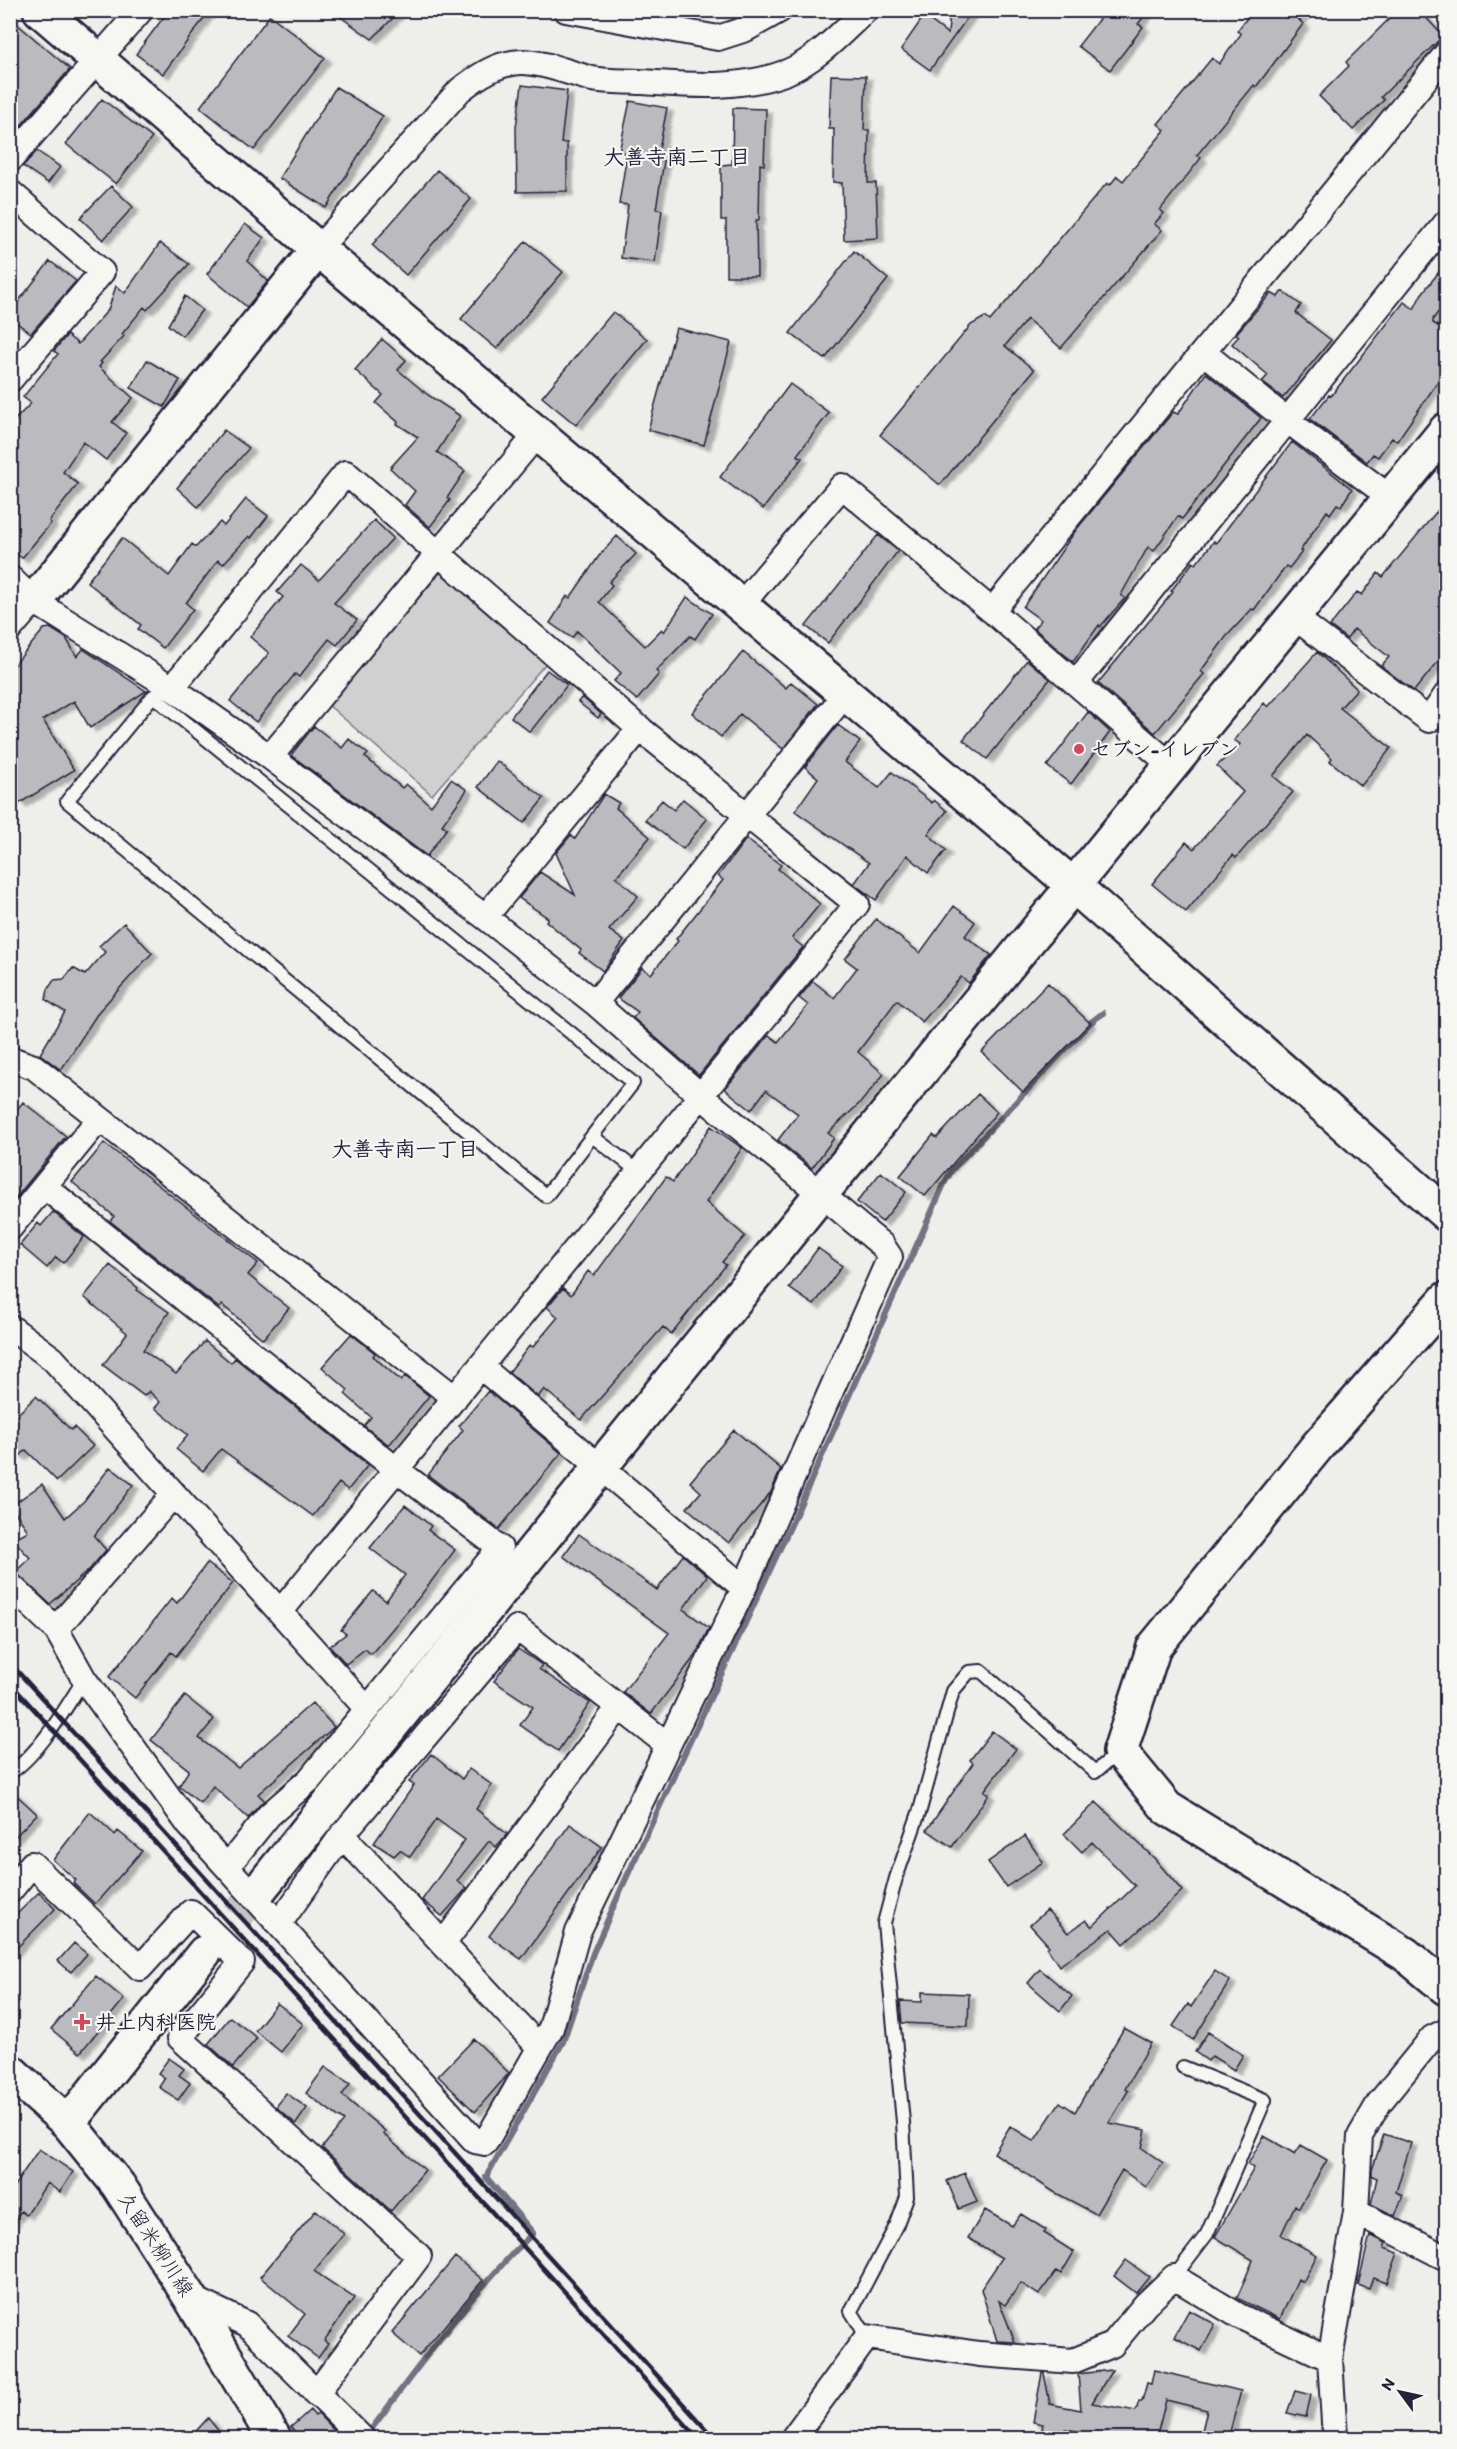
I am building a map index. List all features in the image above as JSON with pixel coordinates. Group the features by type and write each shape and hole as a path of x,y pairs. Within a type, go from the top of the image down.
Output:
{"street":[{"path":"40,10 318,249 1074,886 1446,1214"},
{"path":"10,160 141,10"},
{"path":"566,10 718,38 746,29 780,10"},
{"path":"10,629 318,249 460,90 482,73 504,65 523,62 595,80 691,85 726,85 754,81 786,73 806,63 866,10"},
{"path":"992,611 1446,54"},
{"path":"10,192 102,272 10,380"},
{"path":"1076,683 1446,224"},
{"path":"1203,352 1288,421 1391,498"},
{"path":"259,1890 821,1194 1446,430"},
{"path":"270,757 537,434"},
{"path":"172,688 346,473 640,728 857,904 281,1611"},
{"path":"741,605 842,486 1172,766"},
{"path":"10,578 34,601 172,688 486,916 595,1003 701,1096 882,1245 890,1257 744,1588 578,1932 550,2028 485,2143 475,2141 189,1825 84,1679 56,1629 10,1585"},
{"path":"1293,616 1429,720 1446,695"},
{"path":"595,1003 846,693"},
{"path":"486,916 640,728"},
{"path":"11,1059 34,1067 455,1398"},
{"path":"10,1228 99,1119"},
{"path":"45,1187 397,1470 500,1548 309,1780 269,1815 227,1867"},
{"path":"1446,1299 1320,1443 1154,1647 1120,1752 1167,1808 1396,1948 1446,1988"},
{"path":"10,1327 53,1359 368,1709"},
{"path":"481,1367 744,1588"},
{"path":"56,1629 174,1494"},
{"path":"279,1924 342,1835 517,1628 668,1745"},
{"path":"443,1944 619,1707"},
{"path":"342,1835 539,2047"},
{"path":"10,1890 32,1864 140,1968 190,1912 242,1962 180,2038 419,2256 316,2394"},
{"path":"68,2123 204,1953"},
{"path":"1335,2439 1330,2359 1356,2212 1360,2136 1379,2103 1432,2038 1446,2031"},
{"name":"久留米柳川線","path":"10,2071 68,2123 118,2185 190,2297 274,2439"},
{"path":"1356,2212 1446,2258"},
{"path":"793,2439 867,2337 980,2354 1073,2361 1112,2345 1145,2305 1174,2277 1239,2316 1330,2359"},
{"path":"190,2297 247,2324 362,2439"}],"lane":[{"path":"153,696 633,1083 592,1136 546,1196 67,801 153,696"},
{"path":"592,1136 639,1172"},
{"path":"867,2337 851,2311 897,2224 907,2198 903,2122 884,1923 896,1878 920,1809 953,1690 969,1672 981,1671 1095,1772 1120,1752"},
{"path":"10,1773 19,1767 43,1737 84,1679"},
{"path":"1174,2277 1208,2234 1265,2100 1183,2067"}],"shaded area":[{"path":"441,572 546,663 432,795 327,704"}],"building":[{"path":"169,10 210,10 163,74 136,54"},
{"path":"331,10 401,10 372,39"},
{"path":"950,10 973,10 930,70 901,49 924,16 948,34"},
{"path":"1106,10 1149,10 1138,24 1143,27 1110,70 1078,46"},
{"path":"1253,10 1306,10 1299,20 1303,24 1256,87 1254,85 1197,155 1201,158 1160,210 1164,213 1154,224 1162,230 1061,348 1027,319 1005,346 1034,370 940,485 880,435 971,325 985,317 990,321 1107,183 1110,185 1117,176 1123,181 1165,130 1158,124 1212,58 1219,64 1241,34 1237,31"},
{"path":"1398,10 1419,10 1443,36 1381,97 1384,100 1353,130 1319,96 1349,66 1346,62"},
{"path":"270,15 325,58 254,150 200,107"},
{"path":"10,18 70,69 10,138"},
{"path":"831,75 866,76 864,130 869,130 868,183 876,183 878,238 844,240 842,183 833,182 834,129 829,129"},
{"path":"522,85 567,91 561,143 567,143 567,191 517,192 516,127"},
{"path":"336,87 383,116 326,208 279,178"},
{"path":"102,99 152,138 116,184 66,144"},
{"path":"630,101 667,108 657,159 664,161 656,209 662,210 655,262 621,258 628,205 619,204 627,153 619,152"},
{"path":"733,108 766,109 764,165 760,164 759,220 756,220 757,276 726,276 726,220 721,220 721,165 732,164"},
{"path":"37,151 60,167 48,183 23,166"},
{"path":"437,170 471,199 406,275 372,245"},
{"path":"111,186 133,207 103,240 80,218"},
{"path":"245,224 264,238 247,261 268,281 247,307 207,274"},
{"path":"526,241 563,272 497,349 461,319"},
{"path":"160,243 189,264 147,310 144,307 122,334 124,336 100,362 102,363 99,367 133,398 112,422 126,433 106,460 83,442 63,472 78,484 49,521 51,523 22,558 10,549 10,425 31,403 23,397 58,354 54,351 67,335 78,344 108,310 116,286 125,293"},
{"path":"854,251 888,279 825,359 790,333"},
{"path":"50,261 76,281 31,333 10,318 10,312"},
{"path":"1446,263 1446,302 1433,319 1433,323 1446,331 1446,370 1397,441 1392,438 1378,457 1373,454 1367,462 1310,419 1329,395 1331,396 1404,302 1414,309 1421,295"},
{"path":"1282,291 1301,305 1296,313 1331,340 1283,398 1262,382 1268,375 1232,344 1239,336 1236,334 1271,293 1278,297"},
{"path":"185,296 202,310 182,336 168,325"},
{"path":"613,312 647,339 576,425 542,397"},
{"path":"676,328 731,342 704,445 648,430"},
{"path":"382,339 406,360 398,370 428,395 460,416 437,452 465,471 447,498 450,500 430,527 405,505 415,491 390,468 418,437 397,424 398,422 376,403 383,395 355,370"},
{"path":"147,360 180,380 164,407 131,388"},
{"path":"1206,373 1261,418 1182,519 1178,516 1154,551 1148,547 1121,595 1125,598 1100,627 1099,625 1073,662 1034,628 1041,620 1023,607 1076,530 1173,412 1178,414"},
{"path":"790,384 829,413 797,455 802,458 763,509 720,477"},
{"path":"224,430 249,448 198,507 177,488"},
{"path":"1292,442 1352,489 1341,506 1337,504 1330,514 1327,511 1300,551 1302,552 1289,568 1286,566 1254,610 1252,609 1226,637 1201,671 1204,674 1155,733 1098,683 1173,592 1171,591 1193,562 1196,564 1214,541 1216,543"},
{"path":"246,499 268,516 251,538 249,536 223,564 218,560 186,603 193,609 163,648 138,629 141,625 87,582 122,538 169,576 192,544 196,547 220,522 224,526"},
{"path":"1446,500 1446,652 1414,691 1381,666 1389,657 1354,629 1347,639 1330,626 1357,592 1362,595 1378,573 1383,577"},
{"path":"374,520 393,538 334,603 357,620 337,645 329,639 299,677 295,674 256,722 230,701 269,653 250,637 283,597 277,592 301,565 319,580"},
{"path":"878,535 898,551 828,643 806,626"},
{"path":"617,536 636,554 609,582 612,585 599,602 645,646 662,629 664,632 687,597 712,614 695,639 690,636 656,671 659,674 637,700 614,681 621,673 577,631 572,638 550,623 567,596 570,598 599,556"},
{"path":"50,628 66,638 77,657 83,649 146,691 90,728 74,701 43,720 74,770 20,803 10,787 10,670 44,629"},
{"path":"743,652 786,688 791,682 818,704 783,749 740,714 721,737 692,713"},
{"path":"1317,652 1357,689 1340,708 1391,748 1361,786 1330,761 1332,758 1307,735 1273,776 1293,792 1236,858 1233,855 1186,912 1152,884 1186,842 1194,849 1243,792 1217,766 1240,744 1234,740 1264,703 1268,707"},
{"path":"1027,660 1050,679 987,759 963,740"},
{"path":"547,670 567,685 530,732 511,717"},
{"path":"582,697 601,714 598,718 578,702"},
{"name":"セブン-イレブン","path":"1088,712 1110,732 1071,784 1047,766"},
{"path":"838,725 860,742 845,762 879,788 892,772 932,803 934,800 947,811 928,834 946,850 928,873 907,855 876,900 854,884 869,863 795,811 818,778 805,767"},
{"path":"314,726 342,748 349,739 368,754 365,757 402,788 406,784 431,806 451,779 467,790 442,825 447,828 427,856 291,755"},
{"path":"497,761 544,798 524,823 478,787"},
{"path":"604,794 619,803 616,808 650,837 616,877 638,896 609,930 624,941 603,971 579,953 581,950 546,921 548,918 519,898 540,872 575,895 556,853 571,835 575,839"},
{"path":"683,799 707,819 683,849 645,820 662,800 674,810"},
{"path":"746,839 781,865 778,869 820,904 792,938 803,947 699,1075 633,1018 638,1012 618,998 642,968 651,974 678,941 676,939 723,880 718,876"},
{"path":"954,906 975,922 965,936 991,955 969,983 961,977 922,1022 897,1000 858,1052 884,1074 861,1102 828,1133 834,1138 812,1168 778,1140 798,1114 766,1090 751,1110 725,1089 769,1035 778,1042 808,1005 799,998 813,981 834,998 857,968 845,959 876,919 920,953"},
{"path":"124,923 152,953 99,1011 61,1070 40,1054 65,1012 46,1000 48,989 54,980 64,979 73,968 85,975 105,952 99,946"},
{"path":"1048,983 1090,1023 1023,1092 982,1052"},
{"path":"978,1094 997,1112 925,1196 900,1176 933,1135 937,1138"},
{"path":"23,1102 66,1136 10,1205 10,1118"},
{"path":"711,1126 742,1148 706,1202 745,1236 722,1262 726,1265 671,1334 663,1327 581,1420 544,1389 538,1397 509,1372 530,1345 533,1347 558,1317 547,1307 563,1288 571,1295 588,1271 594,1276 666,1177 673,1182"},
{"path":"104,1143 258,1263 248,1275 289,1308 263,1339 222,1305 219,1308 110,1221 114,1216 72,1182"},
{"path":"881,1172 906,1192 882,1222 857,1202"},
{"path":"53,1212 84,1237 63,1263 56,1257 47,1268 20,1245 38,1223 41,1226"},
{"path":"818,1248 842,1266 814,1305 789,1288"},
{"path":"110,1265 138,1288 137,1290 169,1312 143,1350 176,1374 205,1341 231,1363 235,1358 368,1465 348,1490 339,1483 313,1516 221,1449 203,1471 176,1449 188,1435 155,1408 160,1402 149,1391 144,1396 103,1365 127,1333 84,1297"},
{"path":"351,1334 375,1353 373,1356 401,1381 405,1376 429,1396 389,1445 364,1426 371,1417 345,1394 348,1390 322,1367"},
{"path":"488,1391 561,1453 499,1529 428,1475 463,1430 459,1426"},
{"path":"36,1396 71,1430 74,1427 93,1446 57,1481 26,1450 20,1456 10,1447 10,1422"},
{"path":"734,1430 781,1469 771,1492 729,1543 687,1508 701,1492 690,1482"},
{"path":"110,1467 133,1485 94,1536 106,1550 90,1569 50,1604 15,1572 30,1558 13,1539 28,1531 11,1506 42,1484 65,1518 84,1501"},
{"path":"405,1505 431,1526 428,1530 455,1550 421,1595 371,1654 365,1649 346,1664 330,1646 346,1634 341,1630 373,1591 386,1601 405,1575 370,1548"},
{"path":"579,1534 657,1590 683,1555 707,1576 683,1609 709,1628 695,1656 651,1714 623,1692 669,1633 563,1556"},
{"path":"207,1563 233,1583 176,1656 171,1652 135,1698 109,1677 172,1598 177,1603"},
{"path":"518,1649 542,1665 539,1669 590,1703 558,1751 520,1725 533,1707 494,1681"},
{"path":"185,1696 214,1719 199,1738 238,1768 312,1703 334,1727 258,1794 264,1800 248,1818 213,1786 200,1803 179,1786 189,1770 151,1740"},
{"path":"992,1731 1016,1749 984,1791 989,1794 952,1847 927,1830 973,1763 970,1760"},
{"path":"431,1754 462,1779 469,1769 492,1785 476,1809 507,1834 496,1847 489,1841 457,1881 467,1888 442,1916 422,1900 465,1840 436,1819 410,1857 400,1850 394,1856 374,1843 414,1785 409,1782"},
{"path":"10,1789 37,1814 10,1842"},
{"path":"1096,1802 1155,1859 1182,1891 1124,1944 1111,1929 1059,1966 1047,1948 1049,1946 1030,1925 1047,1910 1068,1933 1086,1920 1092,1927 1135,1886 1092,1842 1082,1852 1064,1834"},
{"path":"90,1812 115,1835 118,1831 142,1851 95,1904 73,1883 76,1880 53,1860"},
{"path":"570,1824 602,1847 521,1959 489,1936"},
{"path":"1025,1836 1043,1862 1006,1887 988,1862"},
{"path":"39,1892 55,1909 10,1955 10,1921"},
{"path":"74,1943 87,1954 71,1972 58,1961"},
{"path":"1040,1969 1072,1996 1060,2011 1028,1983"},
{"path":"1215,1971 1230,1981 1193,2040 1173,2026 1188,2004 1191,2007"},
{"path":"96,1976 124,1999 80,2053 51,2029"},
{"path":"922,1992 969,1994 968,2026 902,2023 900,2001 922,2002"},
{"path":"277,2003 303,2024 281,2052 255,2031"},
{"path":"230,2017 257,2038 233,2067 208,2044"},
{"path":"1124,2028 1151,2043 1125,2089 1128,2091 1109,2123 1146,2130 1142,2148 1163,2163 1146,2187 1122,2170 1096,2214 1054,2192 994,2153 1010,2126 1034,2141 1060,2102 1075,2112"},
{"path":"1208,2032 1243,2055 1234,2070 1212,2056 1208,2061 1195,2052"},
{"path":"474,2039 509,2073 475,2112 438,2076"},
{"path":"169,2058 184,2069 179,2075 190,2083 178,2100 159,2087 165,2078 158,2073"},
{"path":"325,2067 350,2084 342,2095 385,2131 383,2134 425,2170 391,2211 322,2148 344,2121 306,2093"},
{"path":"286,2093 307,2108 296,2124 276,2107"},
{"path":"1384,2134 1411,2143 1396,2192 1403,2195 1395,2216 1371,2204 1377,2178 1372,2176 1372,2170"},
{"path":"1264,2136 1295,2154 1301,2145 1327,2160 1299,2208 1295,2205 1281,2235 1317,2255 1303,2282 1298,2279 1280,2319 1237,2298 1253,2260 1215,2237 1254,2168 1248,2164"},
{"path":"39,2149 73,2172 60,2192 47,2183 26,2215 21,2211 10,2225 10,2192"},
{"path":"965,2173 977,2202 959,2209 947,2181"},
{"path":"316,2210 344,2234 314,2271 354,2298 324,2341 328,2344 318,2358 288,2336 305,2314 260,2277"},
{"path":"985,2210 1012,2226 1021,2214 1046,2230 1044,2233 1074,2252 1061,2274 1056,2271 1039,2295 1021,2283 1005,2305 999,2301 1015,2342 997,2341 981,2289 1002,2258 968,2238"},
{"path":"1370,2235 1386,2243 1384,2248 1398,2253 1387,2283 1373,2278 1369,2289 1358,2285"},
{"path":"455,2257 483,2280 419,2356 392,2333"},
{"path":"1126,2260 1149,2277 1136,2293 1114,2276"},
{"path":"1189,2310 1215,2324 1201,2351 1174,2337"},
{"path":"1112,2370 1092,2403 1136,2411 1139,2401 1142,2401 1147,2383 1151,2384 1154,2370 1241,2391 1228,2439 1200,2439 1207,2410 1166,2400 1156,2439 1123,2439 1066,2429 1064,2439 1041,2435 1043,2424 1033,2422 1042,2373 1044,2373 1050,2404 1081,2410 1078,2374"},
{"path":"1295,2391 1311,2395 1306,2417 1287,2413"},
{"path":"310,2410 315,2416 318,2414 342,2439 301,2439 291,2427"},
{"path":"208,2418 225,2439 189,2439"}],"waterway":[{"path":"367,2435 467,2306 533,2233 486,2177 563,2042 593,1953 623,1885 791,1525 945,1182 952,1170 1090,1023 1103,1013"}],"tunnel":[{"path":"204,1953 259,1890"}],"railway":[{"path":"10,1663 714,2438"},
{"path":"10,1683 698,2438"}],"place":[{"name":"セブン-イレブン","path":"1079,749"},
{"name":"井上内科医院","path":"82,2022"}],"district":[{"name":"大善寺南二丁目","path":"677,157"},
{"name":"大善寺南一丁目","path":"405,1149"}]}
